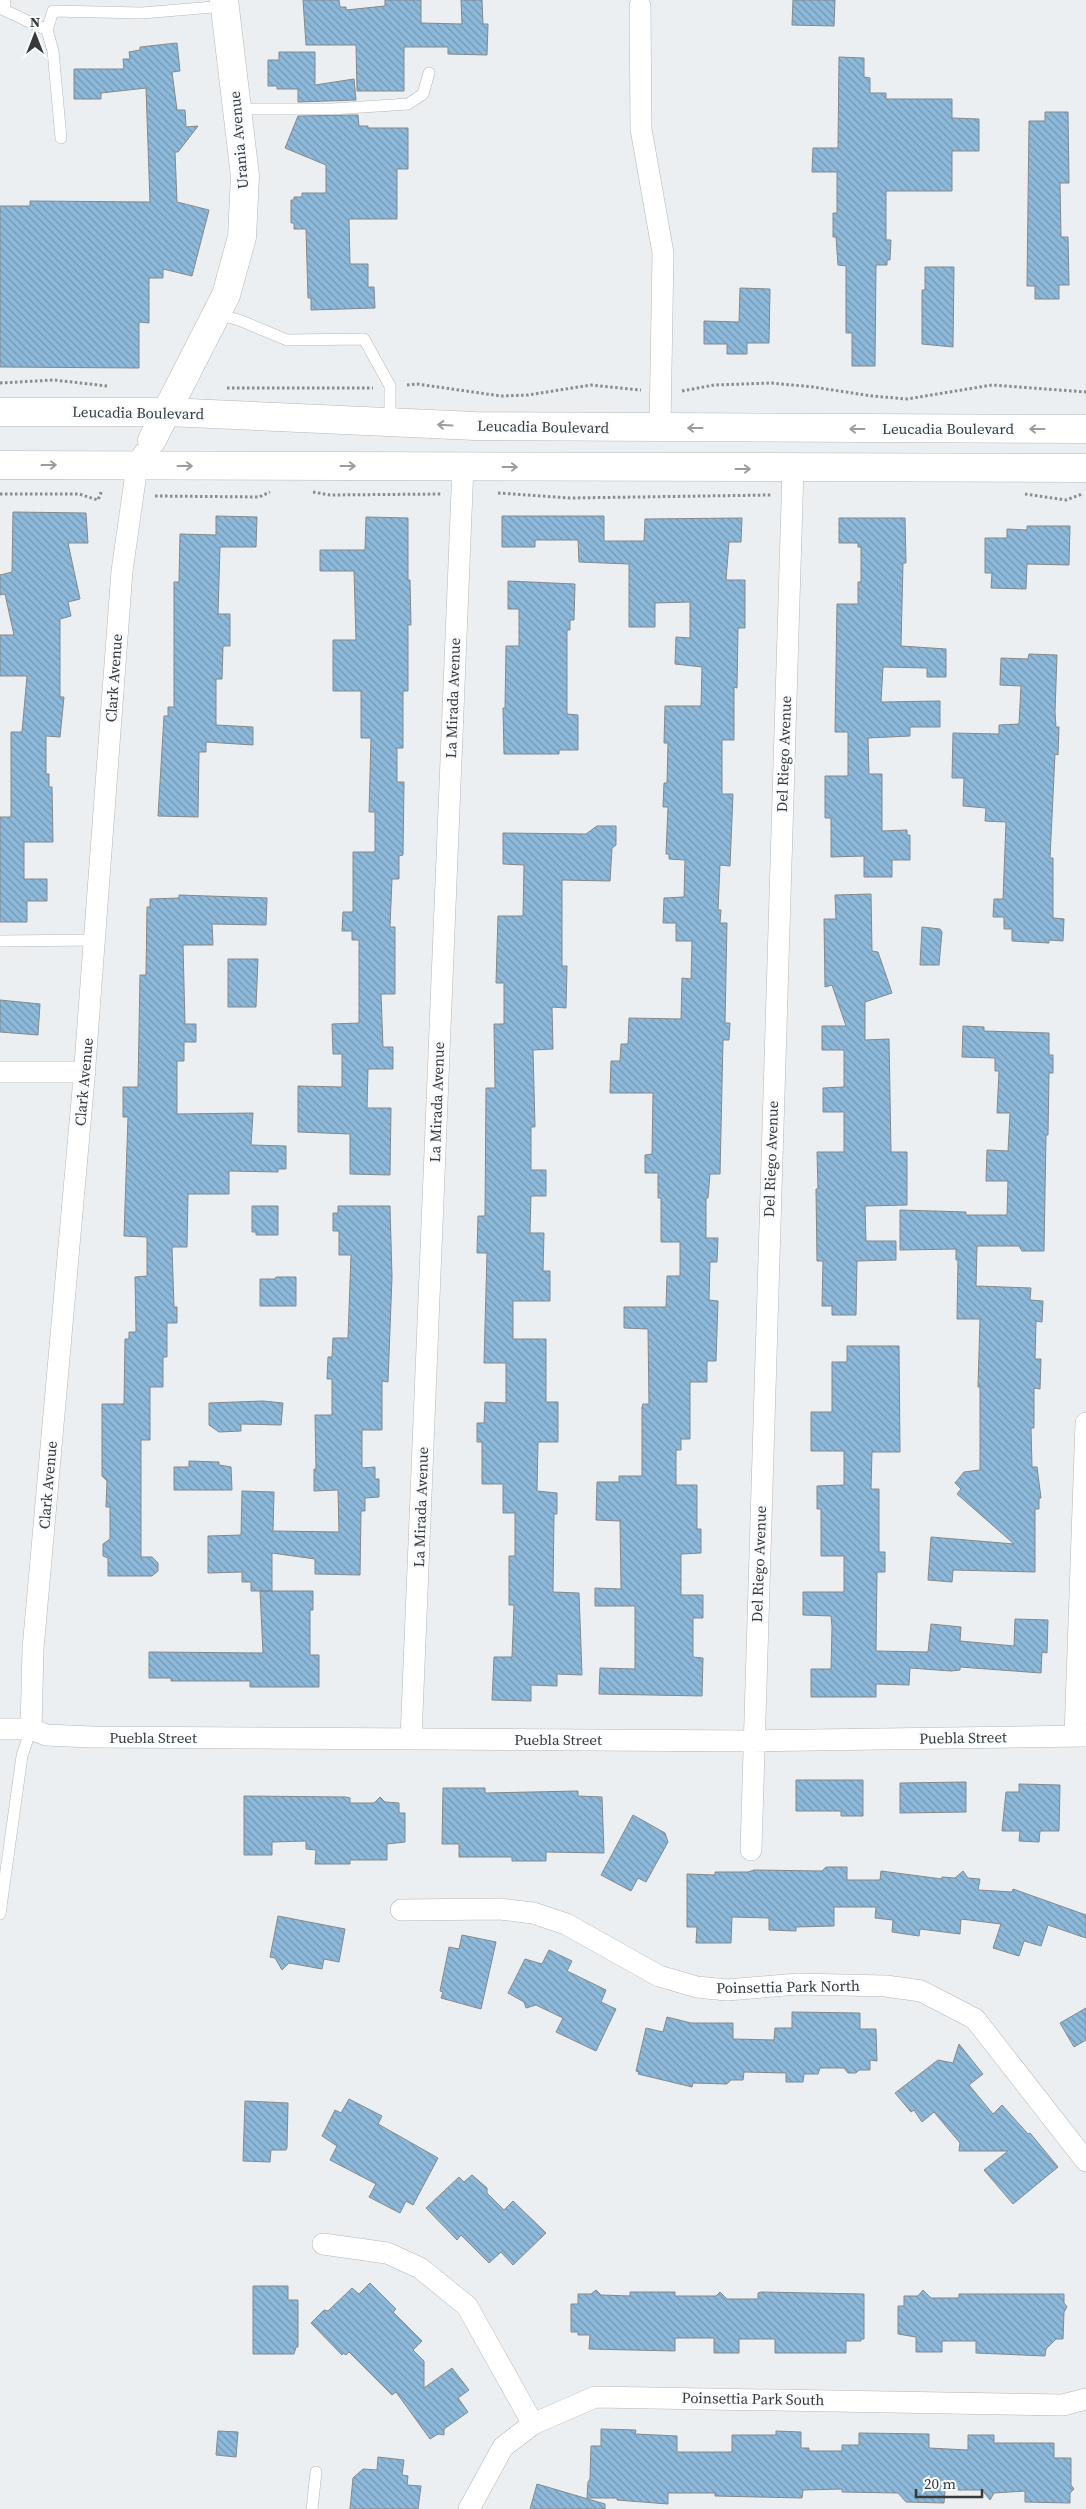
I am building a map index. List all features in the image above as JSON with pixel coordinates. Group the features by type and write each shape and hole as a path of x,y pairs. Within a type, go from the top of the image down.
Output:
{"main road":[{"name":"Urania Avenue","path":"152,440 226,295 242,237 244,176 225,3"},
{"name":"Leucadia Boulevard","path":"0,412 167,412 475,426 1086,429"},
{"path":"0,465 793,469 1086,468"}],"street":[{"path":"640,6 641,129 663,253 660,428"},
{"name":"Clark Avenue","path":"31,1729 34,1650 85,1072 122,571 137,466 152,440"},
{"name":"La Mirada Avenue","path":"411,1738 463,466"},
{"name":"Del Riego Avenue","path":"751,1850 793,469"},
{"path":"0,1072 85,1072"},
{"path":"1081,1736 1086,1423"},
{"name":"Puebla Street","path":"0,1729 31,1729 46,1735 92,1738 411,1738 753,1742 1081,1736"},
{"name":"Poinsettia Park North","path":"401,1910 500,1909 533,1913 566,1924 659,1976 697,1987 727,1990 798,1984 876,1986 921,1991 976,2019 1086,2161"},
{"path":"323,2244 387,2253 420,2268 467,2306 533,2424"},
{"name":"Poinsettia Park South","path":"469,2509 503,2447 533,2424 595,2396 1064,2405 1086,2399"}],"lane":[{"path":"5,0 4,10 47,30"},
{"path":"61,138 53,50 47,30 53,11 142,13 225,3"},
{"path":"237,109 332,109 408,104 423,94 429,73"},
{"path":"217,314 239,320 287,340 364,339 390,386 390,422"},
{"path":"0,940 94,940"},
{"path":"0,1914 20,1765 31,1729"},
{"path":"312,2509 316,2472"}],"path":[{"path":"0,383 54,380 113,387"},
{"path":"152,496 259,497 272,491"},
{"path":"311,492 330,496 499,493"},
{"path":"0,494 79,494 98,500"}],"building":[{"path":"303,0 339,0 340,7 346,7 346,10 385,6 385,0 421,0 421,23 462,24 461,0 482,0 483,24 488,24 487,55 448,54 448,47 404,47 404,91 357,91 356,45 306,45"},
{"path":"793,0 835,0 834,26 792,25"},
{"path":"177,43 180,71 172,72 177,110 185,110 186,127 198,126 178,152 175,152 177,202 209,210 192,276 163,269 163,278 149,278 149,323 139,322 139,368 0,367 0,206 30,206 30,201 150,202 146,88 101,93 101,99 74,99 74,69 124,69 123,59 130,59 129,52 140,50 140,47"},
{"path":"279,52 315,52 315,85 354,79 356,100 298,102 298,89 277,89 277,86 268,86 268,60 279,60"},
{"path":"839,57 864,58 864,77 870,78 870,93 886,93 886,99 952,99 952,118 979,119 979,151 952,151 952,191 886,191 886,240 891,240 890,260 887,260 887,265 876,265 875,366 852,366 852,333 846,333 846,266 838,265 836,237 833,237 833,213 837,213 837,172 812,172 813,148 838,148"},
{"path":"1045,112 1068,112 1069,183 1060,183 1061,237 1068,237 1069,285 1059,285 1059,299 1035,299 1035,286 1027,286 1029,121 1045,121"},
{"path":"358,115 359,126 368,126 368,128 408,128 408,169 397,169 397,219 349,219 350,264 368,264 368,287 374,287 375,308 311,310 311,298 308,298 306,229 294,229 294,223 291,223 291,200 294,200 294,197 302,197 302,193 326,193 326,165 285,148 298,116"},
{"path":"925,267 954,267 953,347 922,344 922,290 925,290"},
{"path":"740,288 770,289 769,343 747,343 747,354 727,354 727,344 704,344 704,321 739,322"},
{"path":"13,512 86,513 88,543 68,543 80,599 68,602 71,616 60,619 60,697 64,697 60,737 46,736 46,774 49,774 49,787 52,787 53,842 24,842 24,879 47,879 47,901 27,901 27,922 0,922 0,817 11,817 11,732 22,732 27,676 0,676 0,635 14,635 5,594 0,595 0,575 12,572"},
{"path":"216,516 257,517 256,547 220,547 218,614 230,614 230,646 223,646 222,679 216,679 216,725 253,727 253,745 206,742 206,752 199,752 198,817 158,816 164,716 168,716 168,707 174,707 174,582 179,582 180,534 216,535"},
{"path":"502,516 604,516 604,541 644,541 645,519 742,518 741,542 729,542 726,580 745,580 745,628 738,628 737,688 734,687 734,740 722,740 722,794 733,794 730,866 720,865 718,910 721,910 720,923 727,923 725,1023 730,1023 729,1040 723,1040 720,1174 710,1174 708,1198 706,1198 706,1238 718,1238 717,1262 710,1262 709,1300 718,1301 716,1361 707,1361 707,1382 690,1382 690,1439 681,1439 681,1450 676,1450 676,1485 697,1485 697,1529 701,1529 701,1553 681,1554 681,1595 703,1595 703,1618 693,1618 693,1657 703,1658 702,1696 599,1694 600,1668 635,1669 635,1606 595,1606 595,1588 621,1589 620,1521 596,1520 597,1482 619,1482 619,1476 642,1476 642,1407 643,1404 649,1404 648,1329 624,1328 624,1307 666,1307 667,1276 680,1276 680,1242 661,1242 661,1198 658,1198 658,1173 645,1173 645,1155 652,1154 653,1093 610,1093 611,1061 620,1061 621,1044 628,1044 629,1018 681,1019 682,978 691,979 692,941 676,941 676,923 663,923 664,898 684,897 685,860 669,859 669,854 666,854 668,807 663,807 664,783 667,783 668,743 664,743 665,706 701,706 702,667 675,664 676,637 690,638 690,602 655,603 655,627 629,627 629,564 579,562 578,540 535,540 535,547 502,547"},
{"path":"366,517 408,518 408,580 410,580 411,625 408,625 408,691 403,691 403,748 397,748 397,782 404,782 403,855 399,856 399,879 392,879 390,927 395,927 395,994 381,994 383,1047 393,1047 393,1069 368,1069 367,1108 391,1108 390,1175 350,1174 350,1134 298,1132 298,1086 342,1087 342,1054 333,1054 332,1024 359,1023 359,940 352,940 352,931 342,931 343,912 353,912 353,852 375,852 375,812 369,812 371,738 361,738 361,691 333,691 333,640 356,640 354,571 320,571 320,550 365,550"},
{"path":"839,518 905,518 906,563 903,563 901,646 946,649 946,677 927,677 927,668 883,667 881,702 940,701 940,727 910,727 910,736 868,738 869,774 882,774 882,831 907,830 907,835 910,835 910,860 892,860 892,877 864,877 864,856 831,857 831,818 825,818 825,776 848,776 848,732 835,732 837,604 858,604 858,582 861,582 861,547 858,547 858,543 839,543"},
{"path":"1027,526 1070,526 1069,565 1027,564 1026,589 991,588 992,573 985,573 985,538 1007,538 1007,529 1027,530"},
{"path":"508,581 575,584 574,620 570,620 570,630 567,630 567,714 578,715 578,750 559,750 559,754 504,754 503,708 505,708 506,646 519,646 519,609 508,609"},
{"path":"1029,654 1057,655 1055,712 1056,727 1059,727 1058,755 1055,754 1050,858 1053,858 1053,918 1064,919 1063,941 1049,940 1049,943 1012,941 1012,929 1004,929 1004,917 993,917 994,899 1003,899 1006,822 985,821 986,808 963,806 964,778 952,778 953,733 999,734 999,725 1019,724 1021,686 1000,685 1001,658 1028,659"},
{"path":"597,826 616,826 616,845 612,848 610,881 562,880 562,966 567,966 566,1008 552,1007 553,1049 533,1050 535,1127 531,1127 531,1170 546,1170 546,1196 531,1196 530,1233 544,1233 543,1271 550,1271 550,1301 513,1301 513,1339 546,1339 546,1402 558,1402 558,1442 538,1442 537,1491 557,1493 557,1514 554,1514 553,1592 579,1593 582,1675 557,1674 557,1686 531,1685 531,1701 492,1700 494,1657 512,1657 514,1605 509,1605 509,1556 515,1556 515,1513 503,1513 503,1484 482,1484 482,1442 477,1442 477,1423 484,1423 485,1402 506,1403 506,1363 484,1363 487,1253 477,1253 478,1216 485,1216 486,1088 495,1088 494,1024 504,1024 504,983 496,983 498,916 523,916 524,865 503,864 503,833 586,834"},
{"path":"871,894 872,951 878,952 892,993 865,1002 865,1040 889,1039 891,1152 907,1152 907,1205 865,1206 866,1241 896,1241 896,1260 857,1261 856,1315 832,1315 832,1306 822,1306 823,1261 817,1261 817,1152 844,1152 844,1112 823,1112 823,1088 844,1087 844,1050 822,1050 822,1026 846,1026 832,985 825,987 824,919 836,919 835,895"},
{"path":"179,895 267,898 266,925 212,924 213,945 183,945 185,1024 196,1024 196,1042 184,1042 184,1061 177,1061 177,1114 253,1113 251,1145 286,1146 286,1169 278,1169 278,1172 229,1171 229,1194 188,1194 187,1247 172,1247 174,1307 177,1307 177,1323 167,1323 167,1357 163,1357 163,1387 150,1387 150,1440 141,1440 141,1557 152,1557 158,1563 158,1571 152,1576 108,1576 108,1558 103,1556 103,1544 110,1539 110,1507 106,1507 107,1481 102,1476 102,1404 124,1404 125,1339 129,1339 129,1332 136,1332 135,1277 147,1276 147,1237 124,1236 128,1117 123,1117 123,1087 138,1087 140,975 146,975 147,907 150,907 150,899 179,898"},
{"path":"922,927 940,929 942,932 939,965 920,965"},
{"path":"228,959 258,959 256,1007 228,1007"},
{"path":"0,1000 40,1004 38,1035 0,1032"},
{"path":"963,1026 984,1027 984,1031 1049,1033 1049,1055 1053,1055 1053,1073 1049,1073 1044,1251 1022,1251 1019,1246 977,1246 976,1286 1031,1288 1030,1300 1043,1301 1042,1322 1036,1321 1035,1359 1041,1359 1040,1389 1034,1388 1034,1428 1031,1428 1032,1467 1037,1467 1041,1498 1039,1498 1039,1509 1035,1509 1035,1572 953,1570 952,1582 928,1580 931,1537 1014,1544 957,1494 961,1489 955,1483 964,1472 980,1470 980,1387 978,1387 980,1319 957,1319 958,1260 956,1260 956,1249 900,1250 900,1210 966,1212 966,1215 1007,1215 1008,1181 986,1181 987,1150 1008,1151 1010,1113 997,1113 999,1071 995,1071 995,1058 962,1057"},
{"path":"252,1206 278,1206 278,1235 256,1235 256,1232 252,1232"},
{"path":"338,1206 390,1206 392,1277 388,1382 382,1381 382,1430 362,1430 362,1468 375,1467 375,1479 379,1479 379,1497 365,1498 365,1511 361,1511 360,1575 315,1574 315,1559 272,1553 272,1591 251,1591 251,1582 242,1582 242,1572 208,1573 208,1536 241,1535 242,1491 274,1492 273,1531 339,1532 338,1490 314,1491 314,1469 316,1469 315,1415 332,1415 332,1379 327,1379 328,1357 332,1357 333,1338 348,1338 351,1255 339,1255 339,1231 333,1231 333,1213 338,1213"},
{"path":"276,1277 296,1277 296,1306 260,1306 260,1279 275,1279"},
{"path":"847,1346 899,1346 900,1452 872,1452 871,1489 879,1489 879,1552 885,1552 885,1572 877,1572 876,1651 928,1652 931,1624 961,1627 960,1641 1014,1646 1015,1619 1048,1620 1047,1653 1042,1652 1041,1673 960,1667 960,1670 951,1671 910,1668 909,1685 876,1684 876,1697 811,1697 811,1669 831,1669 832,1627 831,1616 803,1615 803,1592 844,1592 844,1556 821,1556 821,1509 817,1509 817,1486 844,1485 844,1451 811,1451 811,1412 832,1412 832,1362 847,1362"},
{"path":"263,1401 283,1403 281,1425 241,1424 241,1431 219,1432 209,1425 209,1403"},
{"path":"189,1461 219,1462 219,1465 231,1467 232,1490 174,1490 174,1467 189,1467"},
{"path":"260,1591 313,1591 313,1610 310,1610 310,1655 319,1655 319,1687 250,1687 250,1681 171,1681 171,1678 149,1678 149,1652 263,1653"},
{"path":"796,1780 863,1780 863,1816 841,1816 841,1811 796,1811"},
{"path":"966,1782 966,1812 900,1813 900,1783"},
{"path":"1019,1784 1060,1785 1059,1831 1040,1831 1039,1842 1019,1841 1020,1831 1002,1831 1006,1792 1019,1792"},
{"path":"443,1788 485,1788 485,1793 578,1791 578,1796 602,1797 604,1853 546,1852 546,1861 512,1861 512,1857 459,1857 459,1844 442,1844"},
{"path":"244,1796 346,1797 350,1798 350,1803 374,1803 380,1797 385,1802 399,1803 399,1813 405,1813 405,1842 387,1844 387,1860 350,1860 350,1864 315,1864 316,1850 306,1849 306,1841 272,1842 272,1855 244,1855"},
{"path":"633,1815 665,1833 668,1842 646,1882 638,1878 631,1891 601,1875"},
{"path":"826,1867 847,1867 847,1880 880,1880 881,1871 942,1879 942,1877 955,1878 963,1871 968,1878 980,1879 978,1890 1012,1892 1013,1889 1086,1915 1086,1938 1048,1925 1041,1946 1024,1941 1019,1956 993,1948 1001,1924 961,1919 960,1934 920,1929 919,1936 892,1932 893,1920 875,1918 876,1907 834,1907 834,1926 796,1927 796,1931 769,1930 769,1918 732,1917 731,1943 696,1943 697,1927 687,1927 687,1874 715,1875 715,1872 748,1872 754,1870 822,1871"},
{"path":"278,1916 345,1929 339,1962 324,1959 322,1969 289,1963 282,1970 275,1958 270,1957"},
{"path":"462,1935 496,1942 481,2009 441,1998 443,1992 440,1991 449,1947 459,1949"},
{"path":"549,1950 572,1961 567,1971 606,1990 601,2002 616,2009 596,2051 556,2032 563,2018 536,2005 526,2008 524,2002 508,1993 525,1959 542,1964"},
{"path":"1086,2008 1086,2040 1074,2047 1060,2023"},
{"path":"792,2012 860,2013 860,2029 876,2029 877,2061 870,2060 870,2070 859,2070 856,2073 848,2073 844,2068 820,2068 818,2074 804,2074 803,2082 786,2082 786,2073 744,2072 743,2080 731,2080 727,2084 693,2083 692,2087 638,2074 639,2072 636,2071 646,2028 663,2032 667,2017 691,2023 733,2023 733,2039 774,2040 775,2028 792,2028"},
{"path":"959,2044 983,2074 969,2085 993,2114 1002,2105 1028,2134 1030,2133 1058,2167 1013,2204 984,2170 1008,2151 959,2151 960,2143 934,2112 922,2122 914,2110 911,2112 895,2093 938,2060 953,2063"},
{"path":"349,2099 382,2116 378,2124 438,2158 413,2205 406,2201 400,2213 369,2197 376,2184 330,2160 337,2146 322,2136 335,2110 341,2113"},
{"path":"245,2101 288,2103 287,2148 286,2150 271,2150 270,2162 243,2161"},
{"path":"472,2175 487,2188 487,2193 504,2210 513,2201 546,2233 513,2265 501,2252 489,2263 461,2235 457,2240 426,2208 459,2177 464,2182"},
{"path":"370,2283 396,2309 393,2312 422,2341 413,2350 424,2361 424,2388 452,2368 469,2390 458,2398 468,2412 444,2429 444,2435 438,2434 430,2439 396,2392 392,2395 349,2352 346,2355 343,2353 342,2355 311,2323 324,2310 328,2311 352,2288 359,2294"},
{"path":"253,2286 288,2286 288,2300 298,2300 298,2347 296,2347 294,2354 253,2354"},
{"path":"596,2290 601,2295 630,2296 630,2292 675,2292 675,2296 716,2296 720,2292 727,2299 758,2299 758,2293 761,2292 864,2294 864,2339 861,2339 861,2341 846,2341 846,2353 775,2353 775,2339 739,2339 739,2353 714,2353 714,2338 675,2338 675,2351 589,2349 590,2335 578,2335 578,2332 571,2332 571,2304 578,2304 578,2294 591,2294"},
{"path":"923,2290 931,2298 959,2298 959,2294 1064,2294 1064,2303 1067,2307 1064,2312 1063,2339 1056,2339 1046,2349 1045,2356 976,2353 976,2341 942,2341 942,2352 916,2352 916,2337 898,2334 898,2306 904,2306 904,2296 918,2296"},
{"path":"601,2429 636,2430 635,2434 677,2436 677,2452 732,2452 732,2435 776,2435 776,2431 801,2432 801,2448 809,2448 809,2451 842,2451 842,2445 859,2445 859,2433 929,2434 929,2448 968,2450 968,2435 994,2435 994,2443 1054,2443 1054,2458 1071,2458 1071,2485 1074,2489 1070,2493 1070,2503 1025,2502 1025,2491 994,2493 990,2500 982,2490 945,2490 944,2503 906,2502 898,2493 842,2492 842,2489 803,2490 802,2498 715,2496 715,2493 668,2493 668,2504 617,2500 617,2498 587,2498 588,2482 590,2479 591,2446 601,2446"},
{"path":"218,2431 238,2432 236,2457 216,2455"},
{"path":"378,2457 404,2460 402,2475 408,2476 407,2485 421,2486 418,2509 350,2509 353,2478 363,2469 377,2470"},
{"path":"537,2484 605,2504 605,2509 530,2509"}]}
